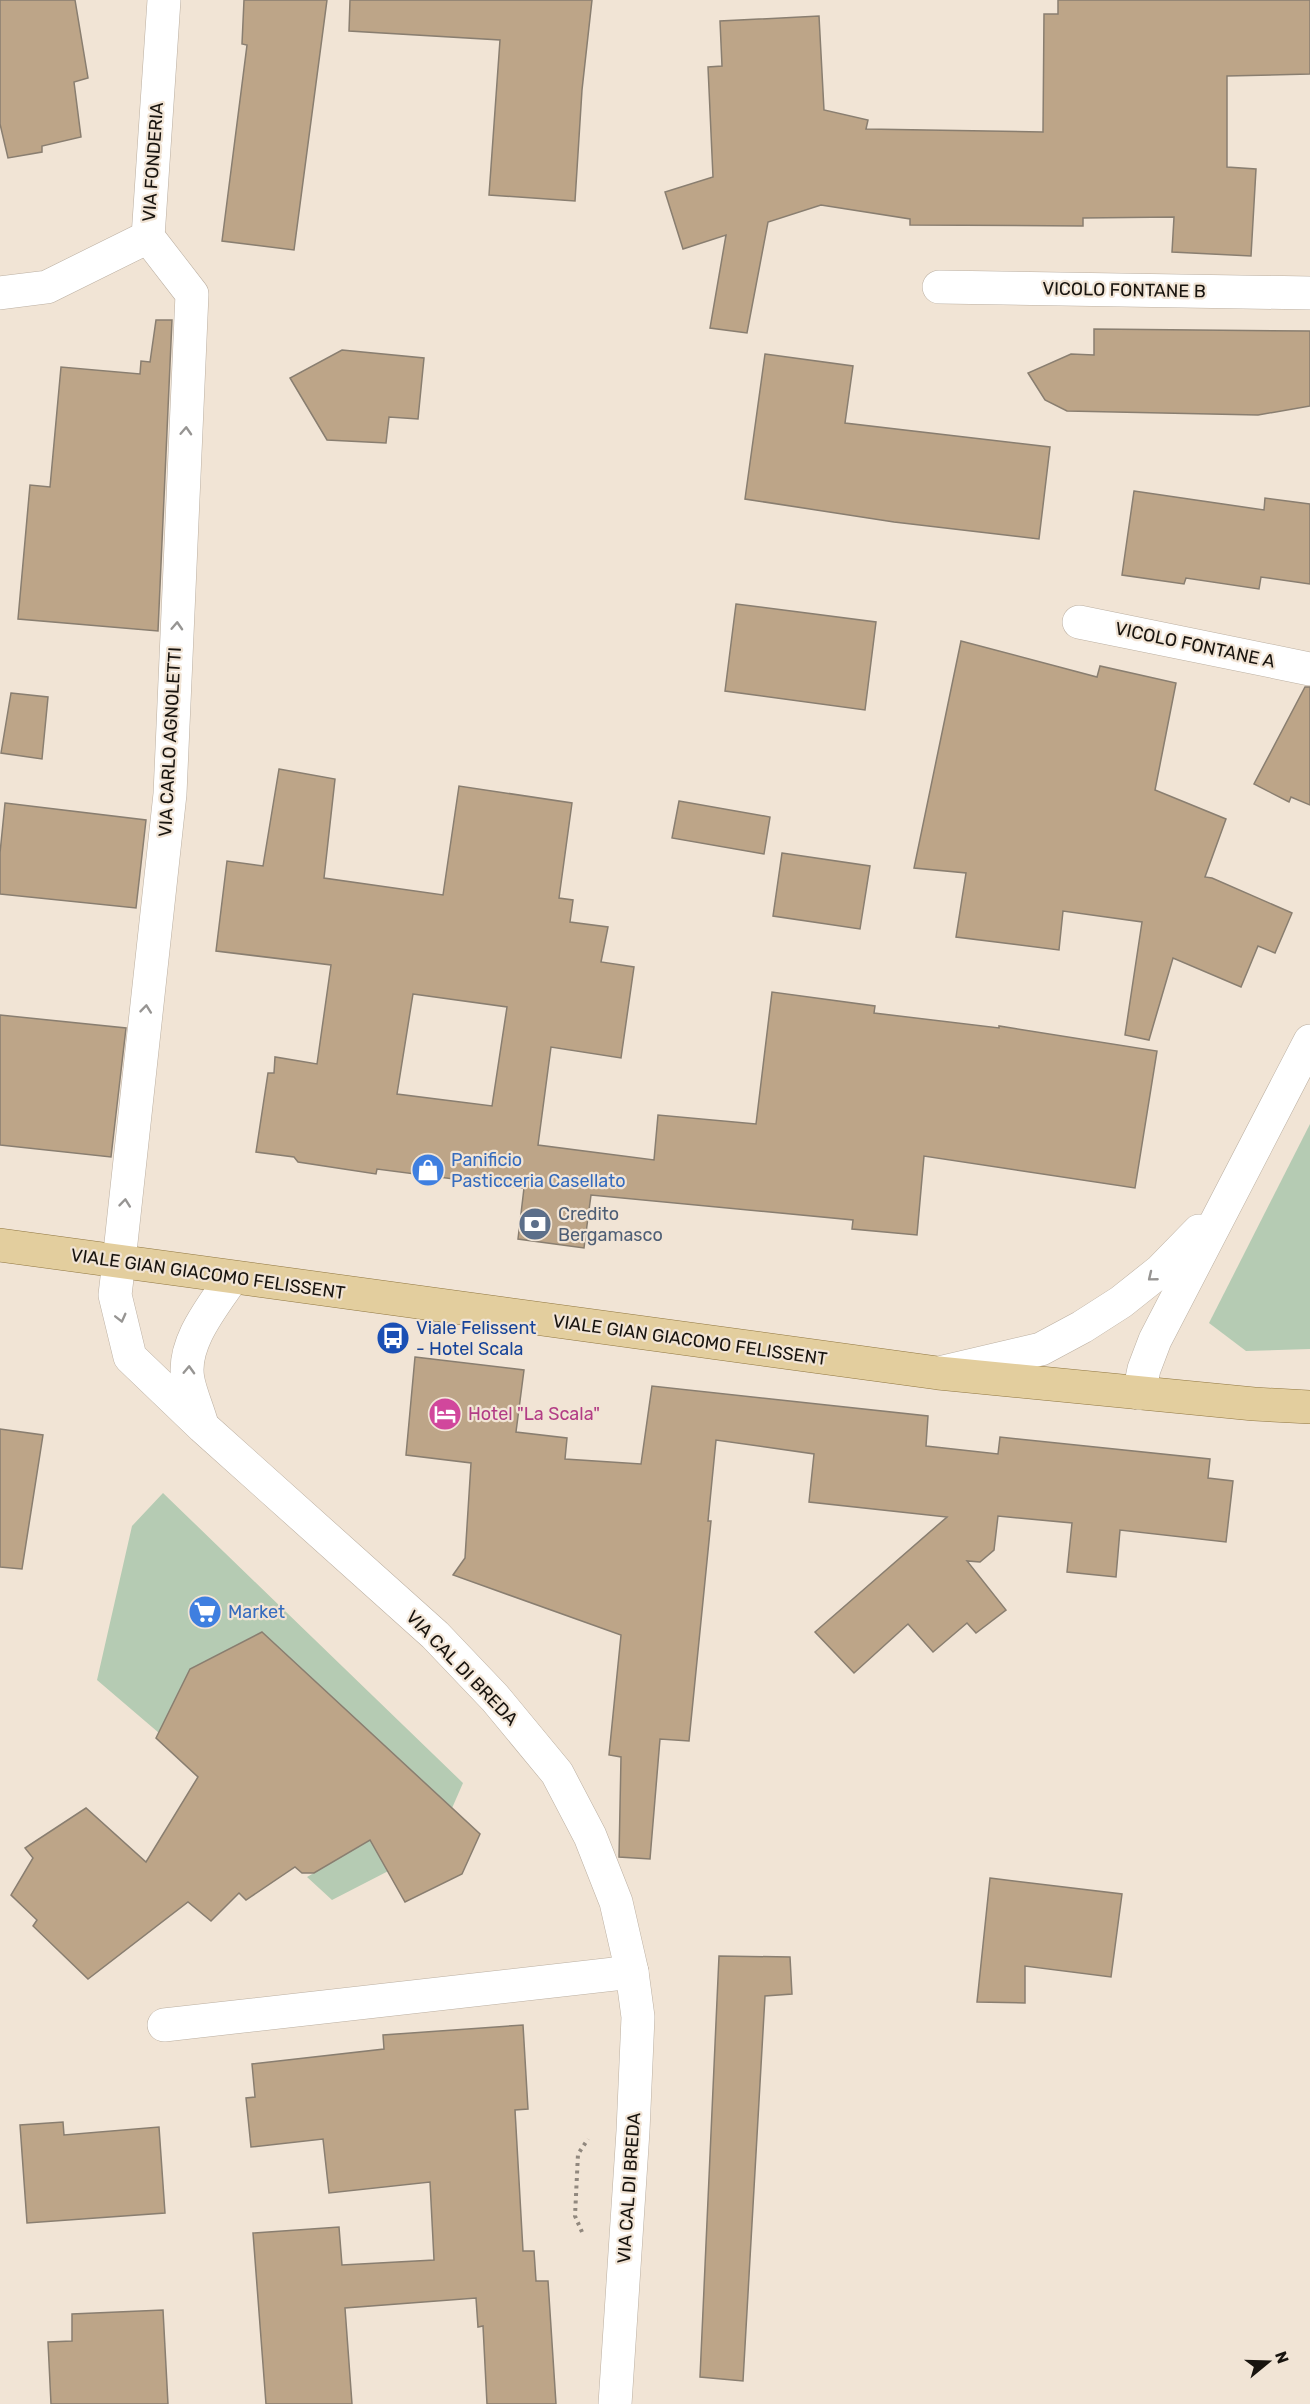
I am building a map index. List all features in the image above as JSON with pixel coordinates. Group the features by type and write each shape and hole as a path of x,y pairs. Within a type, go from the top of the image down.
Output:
{"main road":[{"name":"VIALE GIAN GIACOMO FELISSENT","path":"0,1245 938,1373 1310,1407"}],"street":[{"name":"VIA FONDERIA","path":"0,292 47,287 147,237 164,0"},
{"name":"VIA CARLO AGNOLETTI","path":"119,1261 170,794 192,294 147,237"},
{"name":"VICOLO FONTANE B","path":"939,287 1310,293"},
{"name":"VICOLO FONTANE A","path":"1079,622 1310,669"},
{"path":"1139,1393 1144,1369 1155,1340 1310,1041"},
{"path":"938,1373 1041,1349 1082,1327 1121,1302 1160,1271 1223,1206"},
{"name":"VIA CAL DI BREDA","path":"119,1261 115,1295 130,1357 203,1427 435,1635 495,1698 557,1773 590,1836 616,1902 632,1972 638,2017 615,2404"},
{"path":"203,1427 187,1377 191,1347 199,1328 232,1278"},
{"path":"164,2025 632,1972"}],"green space":[{"path":"1310,1124 1310,1349 1246,1351 1209,1323"},
{"path":"163,1493 463,1783 435,1847 332,1900 307,1877 370,1840 405,1765 262,1632 190,1669 159,1733 97,1680 132,1526"}],"building":[{"path":"0,0 75,0 88,78 74,82 81,137 42,146 42,152 8,158 0,124"},
{"path":"244,0 327,0 294,250 222,241 247,45 242,44"},
{"path":"350,0 592,0 582,90 575,201 489,195 500,40 349,31"},
{"path":"1058,0 1310,0 1310,74 1227,76 1227,167 1256,169 1251,256 1172,252 1174,217 1083,218 1083,226 910,225 910,219 821,205 768,222 747,333 710,328 726,235 683,249 665,192 713,177 708,67 722,66 720,21 819,16 824,110 868,120 866,129 1043,132 1044,14 1058,14"},
{"path":"156,320 172,320 158,631 18,619 30,485 50,487 61,367 140,374 141,361 150,362"},
{"path":"1094,329 1310,331 1310,406 1258,415 1067,411 1045,400 1028,373 1071,354 1094,355"},
{"path":"342,350 424,358 418,419 389,417 386,443 327,440 290,378"},
{"path":"765,354 853,366 845,423 1050,447 1039,539 894,522 745,499"},
{"path":"1134,491 1264,510 1265,498 1310,504 1310,584 1261,577 1259,589 1186,578 1184,584 1122,575"},
{"path":"736,604 876,622 865,710 725,691"},
{"path":"961,641 1097,677 1100,666 1176,683 1155,790 1226,819 1205,877 1292,913 1275,953 1258,946 1241,987 1173,958 1149,1040 1125,1035 1142,922 1063,911 1059,950 956,937 966,873 914,868"},
{"path":"1305,687 1310,687 1310,805 1291,797 1289,802 1254,784"},
{"path":"11,693 48,697 42,759 1,753"},
{"path":"279,769 335,779 324,878 443,895 459,786 572,803 559,898 573,900 570,922 608,927 601,962 634,967 621,1058 551,1047 538,1145 654,1160 658,1115 756,1124 772,992 875,1006 874,1013 999,1028 999,1026 1157,1051 1135,1188 924,1156 917,1235 852,1229 853,1220 591,1195 584,1248 518,1239 524,1188 377,1169 376,1174 298,1162 294,1157 256,1152 268,1073 274,1073 275,1057 317,1064 331,965 216,951 227,861 263,866","holes":["413,994 507,1007 492,1106 397,1094"]},
{"path":"679,801 770,817 764,854 672,838"},
{"path":"5,803 146,820 136,908 0,894 0,853"},
{"path":"782,853 870,866 860,929 773,916"},
{"path":"0,1015 126,1028 111,1157 0,1145"},
{"path":"415,1357 524,1370 516,1432 567,1438 565,1459 641,1464 652,1386 928,1416 926,1446 998,1454 1000,1437 1210,1459 1208,1478 1233,1481 1226,1542 1120,1530 1116,1577 1067,1572 1072,1523 998,1516 994,1550 980,1562 967,1561 1006,1610 976,1633 967,1623 933,1652 908,1624 854,1673 815,1632 947,1517 809,1502 814,1454 716,1440 708,1521 711,1521 689,1741 660,1739 650,1859 619,1857 621,1757 609,1755 621,1635 453,1575 465,1558 471,1463 406,1455"},
{"path":"0,1429 43,1435 22,1569 0,1567"},
{"path":"262,1632 480,1834 462,1874 405,1902 370,1840 314,1873 302,1873 295,1867 246,1900 239,1893 211,1921 188,1902 88,1979 33,1926 37,1920 11,1895 33,1858 25,1848 86,1808 146,1862 198,1777 156,1738 190,1669"},
{"path":"990,1878 1122,1894 1111,1977 1025,1966 1025,2003 977,2002"},
{"path":"719,1956 790,1957 792,1994 765,1996 743,2381 700,2377"},
{"path":"523,2025 528,2109 515,2110 523,2251 534,2251 536,2281 548,2281 556,2404 487,2404 483,2326 478,2327 476,2298 345,2308 352,2404 266,2404 253,2233 339,2227 342,2265 434,2260 430,2182 329,2193 323,2139 251,2147 246,2098 255,2097 252,2064 384,2049 383,2035"},
{"path":"63,2122 64,2135 159,2127 165,2213 27,2223 20,2125"},
{"path":"163,2310 168,2404 51,2404 48,2342 72,2341 72,2314"}],"place":[{"name":"Panificio Pasticceria Casellato","path":"428,1170"},
{"name":"Credito Bergamasco","path":"535,1224"},
{"name":"Viale Felissent - Hotel Scala","path":"393,1338"},
{"name":"Hotel \"La Scala\"","path":"445,1414"},
{"name":"Market","path":"205,1612"}]}
